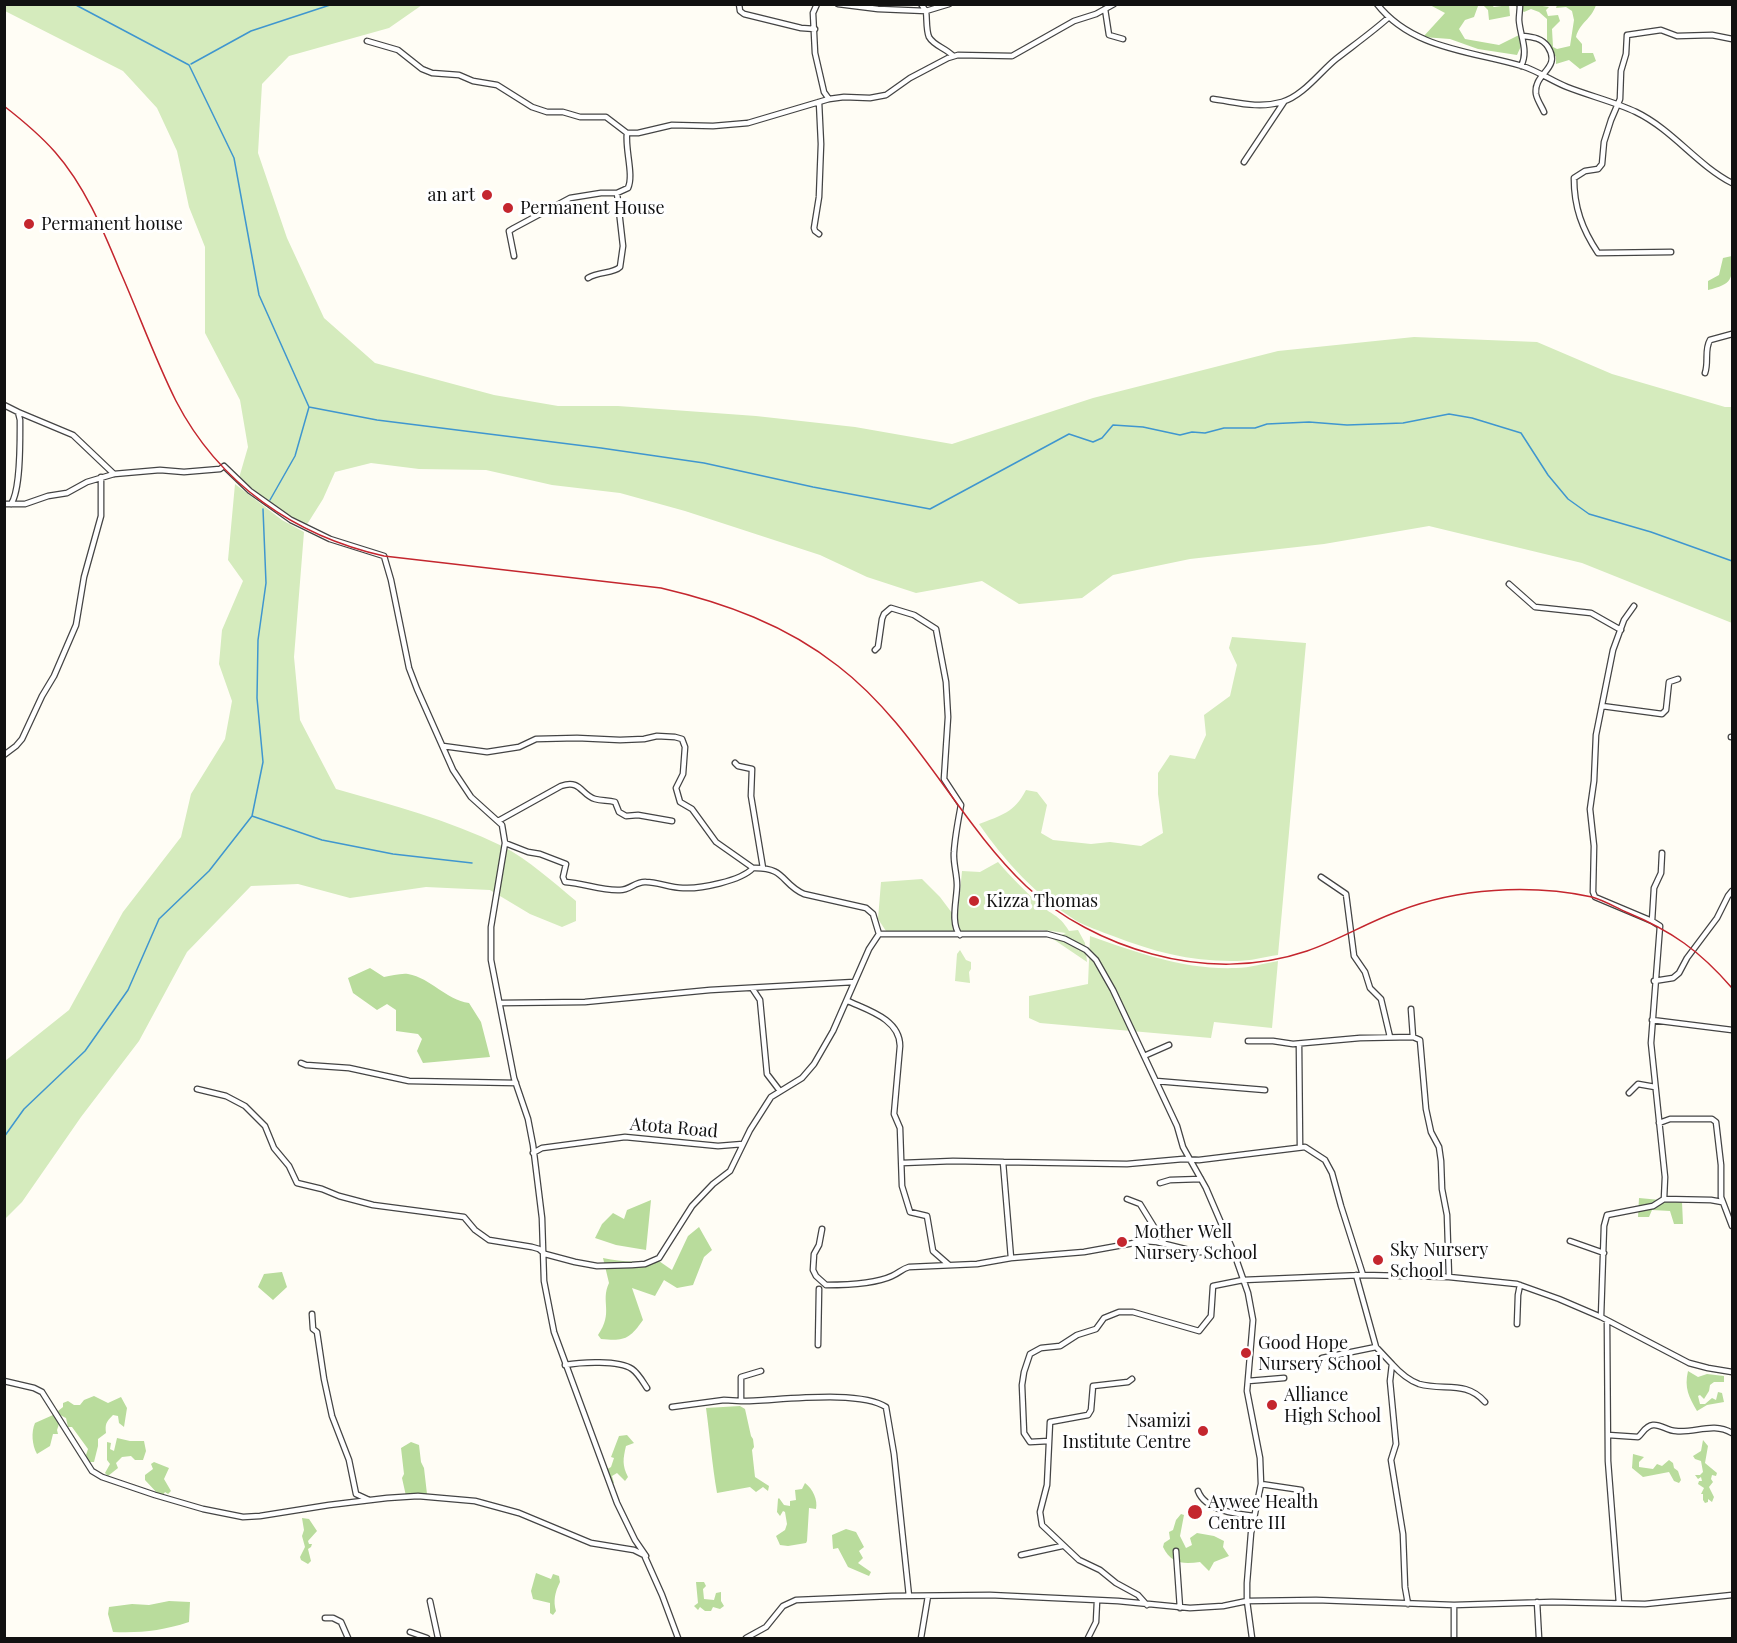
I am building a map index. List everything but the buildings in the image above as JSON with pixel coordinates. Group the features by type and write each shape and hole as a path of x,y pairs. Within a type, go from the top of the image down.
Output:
{"street":[{"path":"739,4 740,11 744,14 801,28 815,29"},
{"path":"817,4 813,13 818,64 824,92 829,99"},
{"path":"838,4 926,11 949,4"},
{"path":"921,4 926,11 929,36 953,56"},
{"path":"367,41 398,50 426,71 459,75 473,81 497,86 547,112 563,112 580,117 606,117 627,133 650,132 672,125 713,126 748,123 829,99 870,98 886,95 923,71 953,56 1012,56 1074,21 1096,14 1114,4"},
{"path":"1372,4 1388,18 1419,37 1459,51 1521,66 1563,86 1636,112 1657,124 1732,183"},
{"path":"1520,4 1519,21 1523,36 1524,59 1521,66"},
{"path":"1105,9 1109,36 1123,39"},
{"path":"1244,162 1284,102 1388,18"},
{"path":"1671,252 1598,253 1587,237 1577,213 1574,178 1602,164 1602,150 1618,106 1621,71 1627,51 1627,35 1661,30 1677,36 1712,35 1732,39"},
{"path":"1523,36 1536,38 1550,48 1553,63 1538,81 1536,95 1544,112"},
{"path":"1213,99 1241,105 1284,102"},
{"path":"819,102 821,144 819,197 814,228 819,234"},
{"path":"514,256 509,231 514,228 570,198 625,191 630,185 626,153 627,133"},
{"path":"588,278 601,272 614,271 620,267 623,246 617,193"},
{"path":"1705,373 1708,361 1707,346 1710,340 1732,334"},
{"path":"4,405 73,435 114,474"},
{"path":"11,504 14,501 18,484 20,423 18,412"},
{"path":"4,504 25,504 48,496 67,493 101,477 114,474 160,470 220,469 224,466 250,490 291,520 330,538 383,555 389,569 412,677 453,770 471,797 498,821 504,832 505,843 490,936 491,960 516,1083 528,1119 539,1183 545,1254 545,1289 554,1332 617,1503 635,1540 646,1556 678,1638"},
{"path":"4,755 22,739 54,676 76,625 84,577 101,516 101,477"},
{"path":"1509,584 1535,607 1591,612 1621,630"},
{"path":"1634,606 1624,620 1613,650 1596,735 1594,781 1590,805 1594,846 1593,892 1596,897 1660,926 1654,981 1651,1052 1665,1177 1664,1199"},
{"path":"875,650 878,646 884,614 891,608 914,615 936,629 946,681 948,717 944,779 961,805 954,852 957,888 956,924 960,935"},
{"path":"1602,706 1662,714 1666,710 1669,682 1678,679"},
{"path":"443,746 483,752 519,747 536,740 577,738 620,740 657,736 679,738 684,742 685,747 683,774 676,788 680,803 692,809 716,842 753,868 763,868 779,873 804,894 866,908 873,914 879,934"},
{"path":"735,763 738,766 752,769 751,796 763,868"},
{"path":"498,821 570,783 591,797 615,802 622,815 672,820"},
{"path":"505,843 566,864 563,876 565,882 582,883 603,889 624,890 637,883 646,882 688,888 730,881 753,868"},
{"path":"1652,921 1654,888 1661,873 1662,853"},
{"path":"1321,877 1346,894 1354,956 1365,972 1370,988 1380,996 1390,1037"},
{"path":"1654,981 1673,978 1679,973 1687,958 1717,918 1732,891"},
{"path":"879,934 1047,934 1065,939 1086,950 1093,956 1104,973 1177,1126 1183,1147 1201,1179 1234,1253 1248,1293 1253,1320 1248,1381 1249,1404 1260,1458 1261,1484 1250,1546 1247,1600 1252,1638"},
{"path":"197,1089 226,1096 245,1106 265,1126 274,1148 289,1166 296,1183 373,1204 464,1217 475,1230 489,1240 536,1248 545,1254 597,1266 645,1264 659,1258 692,1206 713,1184 730,1171 771,1097 794,1084 810,1070 833,1031 869,949 879,934"},
{"path":"500,1003 585,1002 658,994 854,982"},
{"path":"752,988 760,1000 767,1074 780,1091"},
{"path":"848,1001 883,1018 891,1024 900,1040 894,1114 900,1128 902,1186 909,1211 927,1216 933,1251 951,1266"},
{"path":"1411,1009 1413,1037"},
{"path":"1652,1020 1732,1030"},
{"path":"1248,1041 1299,1044 1390,1037 1413,1037 1420,1040 1426,1109 1439,1148 1442,1189 1448,1215 1449,1277"},
{"path":"1299,1044 1300,1146"},
{"path":"1144,1056 1169,1045"},
{"path":"301,1063 378,1073 398,1080 516,1083"},
{"path":"1156,1081 1264,1090"},
{"path":"1629,1094 1638,1084 1655,1087"},
{"path":"1659,1111 1670,1119"},
{"path":"1659,1123 1670,1119 1712,1119 1716,1122 1722,1202 1732,1226"},
{"name":"Atota Road","path":"533,1153 542,1148 625,1137 718,1146 743,1144"},
{"path":"902,1164 953,1161 1127,1164 1191,1160 1300,1146 1308,1148 1329,1165 1363,1275"},
{"path":"1004,1162 1011,1258"},
{"path":"1160,1183 1170,1180 1201,1179"},
{"path":"1127,1199 1140,1204 1164,1244"},
{"path":"1601,1317 1607,1215 1653,1206 1664,1199 1722,1202"},
{"path":"822,1229 819,1245 814,1254 813,1270 823,1285 852,1284 885,1278 909,1267 977,1264 1011,1258 1071,1254 1145,1241 1197,1252 1234,1253"},
{"path":"1570,1241 1604,1253"},
{"path":"1356,1275 1376,1347 1400,1373 1416,1382 1470,1390 1485,1402"},
{"path":"1049,1441 1030,1442 1024,1433 1023,1380 1030,1354 1041,1348 1060,1346 1077,1335 1096,1329 1104,1318 1119,1312 1133,1312 1199,1331 1211,1316 1213,1286 1243,1280 1363,1275 1449,1277 1520,1285 1601,1317 1689,1363 1732,1372"},
{"path":"1517,1324 1520,1285"},
{"path":"818,1345 819,1289"},
{"path":"312,1314 313,1329 317,1332 332,1416 350,1462 356,1493 369,1500"},
{"path":"1607,1321 1608,1461 1619,1603"},
{"path":"1322,1358 1376,1347"},
{"path":"566,1365 602,1363 627,1367 635,1372 647,1388"},
{"path":"1392,1364 1390,1382 1396,1444 1392,1460 1403,1534 1408,1604"},
{"path":"741,1401 742,1376 761,1371"},
{"path":"1248,1381 1284,1378"},
{"path":"1132,1379 1128,1382 1093,1386 1090,1414 1082,1418 1050,1422 1047,1485 1040,1512 1040,1522 1062,1546 1079,1560 1100,1570 1116,1583 1141,1596 1147,1605"},
{"path":"4,1381 42,1392 92,1471 127,1486 203,1509 252,1517 369,1500 418,1496 476,1501 519,1513 591,1543 634,1550 646,1556"},
{"path":"672,1407 724,1400 852,1399 882,1404 886,1407 894,1454 909,1596"},
{"path":"1608,1435 1638,1437 1646,1427 1652,1425 1672,1431 1718,1427 1732,1433"},
{"path":"1261,1484 1302,1490"},
{"path":"1198,1491 1205,1503 1241,1515 1254,1516"},
{"path":"1021,1555 1062,1546"},
{"path":"1176,1551 1180,1608"},
{"path":"746,1638 766,1627 783,1606 796,1600 990,1595 1180,1608 1223,1606 1247,1600 1454,1605 1537,1602 1645,1604 1732,1595"},
{"path":"921,1638 927,1596"},
{"path":"430,1601 438,1638"},
{"path":"1088,1638 1096,1622 1097,1601"},
{"path":"1537,1602 1539,1638"},
{"path":"1454,1605 1454,1638"},
{"path":"325,1618 336,1618 341,1622 348,1638"},
{"path":"410,1632 428,1638"}],"green space":[{"path":"1490,4 1494,7 1509,5 1510,16 1489,20 1488,10 1483,5 1478,6 1474,17 1465,20 1459,29 1465,39 1499,45 1521,34 1521,46 1517,55 1478,49 1450,39 1423,37 1445,13 1430,5"},
{"path":"4,5 422,5 389,28 289,56 262,84 258,153 287,238 324,318 375,363 494,395 558,406 618,406 756,416 855,427 952,444 1093,398 1278,351 1414,337 1537,342 1612,374 1725,407 1732,407 1732,623 1582,563 1429,526 1324,544 1190,559 1113,575 1082,598 1019,604 982,581 916,593 867,577 820,555 685,511 620,493 552,485 486,470 419,469 371,463 335,472 323,499 306,526 285,515 239,478 248,447 240,400 205,333 205,247 189,207 177,151 157,108 123,71 5,11"},
{"path":"1514,5 1549,7 1546,10 1548,16 1558,15 1560,21 1552,29 1553,47 1557,49 1570,46 1574,20 1572,11 1566,7 1556,8 1557,5 1596,5 1576,37 1582,44 1582,53 1593,53 1596,61 1580,69 1569,60 1556,64 1556,57 1547,44 1547,19 1539,12 1531,9 1524,12"},
{"path":"1732,256 1732,271 1729,280 1722,286 1708,290 1708,281 1719,275 1723,258"},
{"path":"235,484 282,520 304,532 294,657 300,720 336,789 441,821 502,846 531,865 576,901 576,921 562,927 530,914 490,890 426,887 350,898 298,884 251,886 187,952 139,1041 81,1117 22,1202 5,1219 5,1061 69,1010 123,912 181,837 191,794 225,739 232,701 219,664 222,630 243,581 228,560"},
{"path":"1232,637 1306,643 1278,955 1221,961 1189,958 1159,951 1098,931 1075,920 1047,900 1022,877 999,852 979,824 1012,808 1026,790 1037,792 1047,805 1041,833 1053,840 1091,844 1110,842 1141,846 1163,833 1158,773 1170,755 1195,759 1206,735 1204,715 1230,696 1237,665 1229,648"},
{"path":"998,862 1069,931 1078,930 1085,943 1087,962 1053,939 1066,933 1043,930 962,935 957,924 962,871 980,872"},
{"path":"922,879 952,913 953,931 886,931 878,919 881,882"},
{"path":"1090,936 1144,954 1198,966 1241,968 1278,961 1272,1028 1214,1022 1211,1038 1040,1023 1029,1018 1029,996 1088,984"},
{"path":"960,950 966,960 971,962 970,983 955,981 957,954"},
{"path":"370,968 384,977 399,974 416,976 453,998 469,1003 481,1022 490,1057 423,1063 417,1051 422,1039 418,1034 396,1031 396,1010 387,1004 377,1010 353,993 348,978"},
{"path":"1639,1198 1682,1202 1683,1224 1674,1224 1670,1211 1652,1210 1649,1217 1638,1217"},
{"path":"651,1200 646,1250 616,1245 595,1238 602,1224 613,1213 624,1219 627,1210"},
{"path":"699,1227 712,1250 704,1257 693,1285 677,1288 664,1280 655,1296 632,1288 643,1320 634,1332 625,1338 601,1339 598,1335 605,1320 609,1283 603,1258 630,1261 656,1259 672,1270 688,1236"},
{"path":"282,1272 287,1287 273,1300 258,1287 264,1274"},
{"path":"1688,1371 1698,1377 1707,1374 1724,1376 1724,1382 1714,1382 1710,1385 1704,1399 1698,1396 1700,1404 1705,1404 1712,1398 1716,1400 1718,1392 1722,1393 1724,1402 1707,1405 1697,1411 1688,1392"},
{"path":"94,1396 108,1403 121,1397 127,1408 124,1427 119,1423 118,1416 113,1415 106,1423 106,1433 98,1439 94,1462 88,1462 86,1455 88,1449 72,1427 68,1427 66,1418 58,1411 63,1407 63,1403 68,1401 74,1405 80,1405 84,1400"},
{"path":"740,1406 745,1409 753,1439 755,1477 769,1486 768,1491 763,1487 756,1492 750,1487 717,1493 706,1408"},
{"path":"53,1415 59,1424 58,1434 53,1434 50,1446 37,1454 33,1439 35,1423"},
{"path":"627,1435 634,1443 626,1446 624,1455 628,1477 625,1481 617,1473 612,1476 614,1483 610,1484 604,1471 611,1467 614,1458 611,1457 619,1436"},
{"path":"117,1438 144,1441 146,1451 143,1460 135,1460 131,1456 122,1457 116,1463 118,1468 108,1476 105,1473 110,1464 107,1460 107,1442 111,1443 110,1449 114,1451"},
{"path":"1703,1440 1708,1446 1705,1463 1717,1473 1716,1476 1712,1475 1713,1482 1709,1487 1714,1497 1712,1502 1708,1499 1705,1503 1703,1494 1701,1494 1704,1488 1698,1484 1702,1481 1701,1477 1698,1479 1695,1475 1703,1472 1701,1461 1693,1456 1701,1451"},
{"path":"411,1442 419,1445 427,1494 406,1496 402,1478 404,1474 401,1448"},
{"path":"1633,1454 1644,1457 1639,1462 1639,1467 1653,1469 1657,1464 1662,1466 1669,1460 1678,1471 1681,1480 1679,1483 1674,1481 1669,1472 1643,1477 1632,1468"},
{"path":"154,1462 169,1468 164,1479 171,1491 168,1494 165,1492 159,1495 145,1480 145,1475 153,1469 151,1464"},
{"path":"805,1483 810,1488 816,1502 816,1509 809,1508 807,1541 788,1546 780,1545 776,1536 785,1530 787,1524 785,1512 783,1511 780,1516 777,1512 778,1499 784,1505 790,1506 790,1501 796,1500 795,1490 802,1489"},
{"path":"1181,1514 1184,1515 1180,1536 1186,1548 1192,1545 1190,1538 1197,1533 1214,1536 1224,1541 1223,1547 1229,1556 1214,1562 1209,1571 1200,1562 1183,1563 1170,1557 1163,1547 1164,1543 1170,1539 1169,1532 1173,1530"},
{"path":"302,1518 309,1519 317,1531 308,1541 312,1544 308,1549 311,1561 308,1564 300,1557 305,1547 302,1536 304,1530"},
{"path":"846,1529 856,1532 864,1547 859,1551 863,1558 858,1563 871,1572 869,1576 848,1567 838,1548 833,1549 832,1535"},
{"path":"536,1573 551,1579 553,1574 559,1576 560,1582 555,1600 556,1611 553,1615 550,1613 550,1603 533,1599 531,1591"},
{"path":"696,1582 704,1582 706,1586 703,1589 704,1599 714,1600 716,1593 721,1592 721,1601 724,1606 720,1609 713,1607 711,1611 705,1611 700,1607 698,1610 694,1606 698,1603"},
{"path":"169,1601 190,1602 189,1622 151,1631 113,1632 108,1614 109,1607 132,1604 149,1605"}],"waterway":[{"path":"74,4 189,65 234,158 259,295 309,407 295,456 270,500"},
{"path":"191,64 251,31 333,4"},
{"path":"309,407 377,420 704,463 930,509 1069,434 1093,442 1102,438 1113,425 1143,427 1180,435 1192,432 1205,433 1224,428 1255,428 1267,424 1403,423 1449,414 1472,418 1521,433 1548,475 1568,499 1589,514 1651,532 1732,561"},
{"path":"4,1137 24,1109 85,1051 128,990 159,919 209,871 252,816 263,762 257,698 258,640 266,583 263,509"},
{"path":"252,816 322,840 393,854 472,863"}],"railway":[{"path":"4,106 31,128 66,165 100,224 176,401 194,431 214,457 237,481 263,502 290,520 320,535 384,556 661,588 731,608 776,627 818,651 865,690 913,744 1001,860 1039,898 1101,936 1152,954 1191,962 1230,964 1269,961 1307,951 1387,915 1445,897 1494,891 1544,890 1596,898 1642,919 1684,943 1708,963 1732,988"}],"place":[{"name":"an art","path":"487,195"},
{"name":"Permanent House","path":"508,208"},
{"name":"Permanent house","path":"29,224"},
{"name":"Kizza Thomas","path":"974,901"},
{"name":"Mother Well Nursery School","path":"1122,1242"},
{"name":"Sky Nursery School","path":"1378,1260"},
{"name":"Good Hope Nursery School","path":"1246,1353"},
{"name":"Alliance High School","path":"1272,1405"},
{"name":"Nsamizi Institute Centre","path":"1203,1431"},
{"name":"Aywee Health Centre III","path":"1195,1512"}]}
